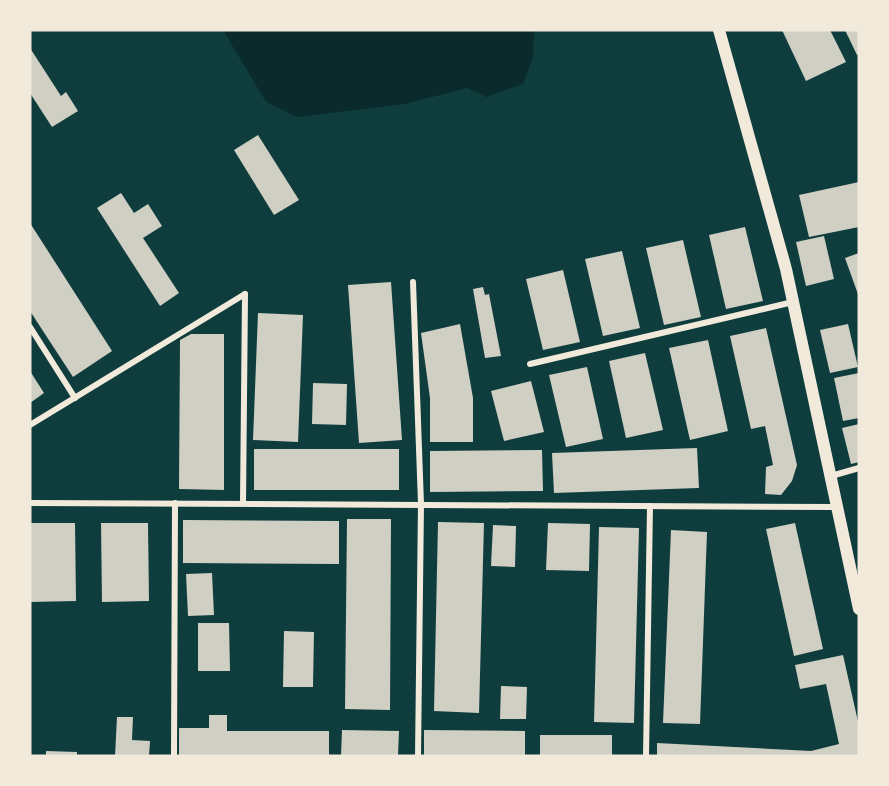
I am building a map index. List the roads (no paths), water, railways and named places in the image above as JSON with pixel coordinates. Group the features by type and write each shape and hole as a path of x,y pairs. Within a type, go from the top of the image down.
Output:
{"main road":[{"path":"720,30 786,268 830,477 855,572 859,609"}],"street":[{"path":"413,282 421,504 418,756"},
{"path":"30,425 245,294 243,503"},
{"path":"530,364 793,302"},
{"path":"30,327 75,398"},
{"path":"830,477 859,468"},
{"path":"30,503 837,507"},
{"path":"174,756 175,503"},
{"path":"646,756 650,506"}],"water":[{"path":"223,30 534,30 533,57 523,84 486,97 467,88 405,104 297,117 266,102"}]}
